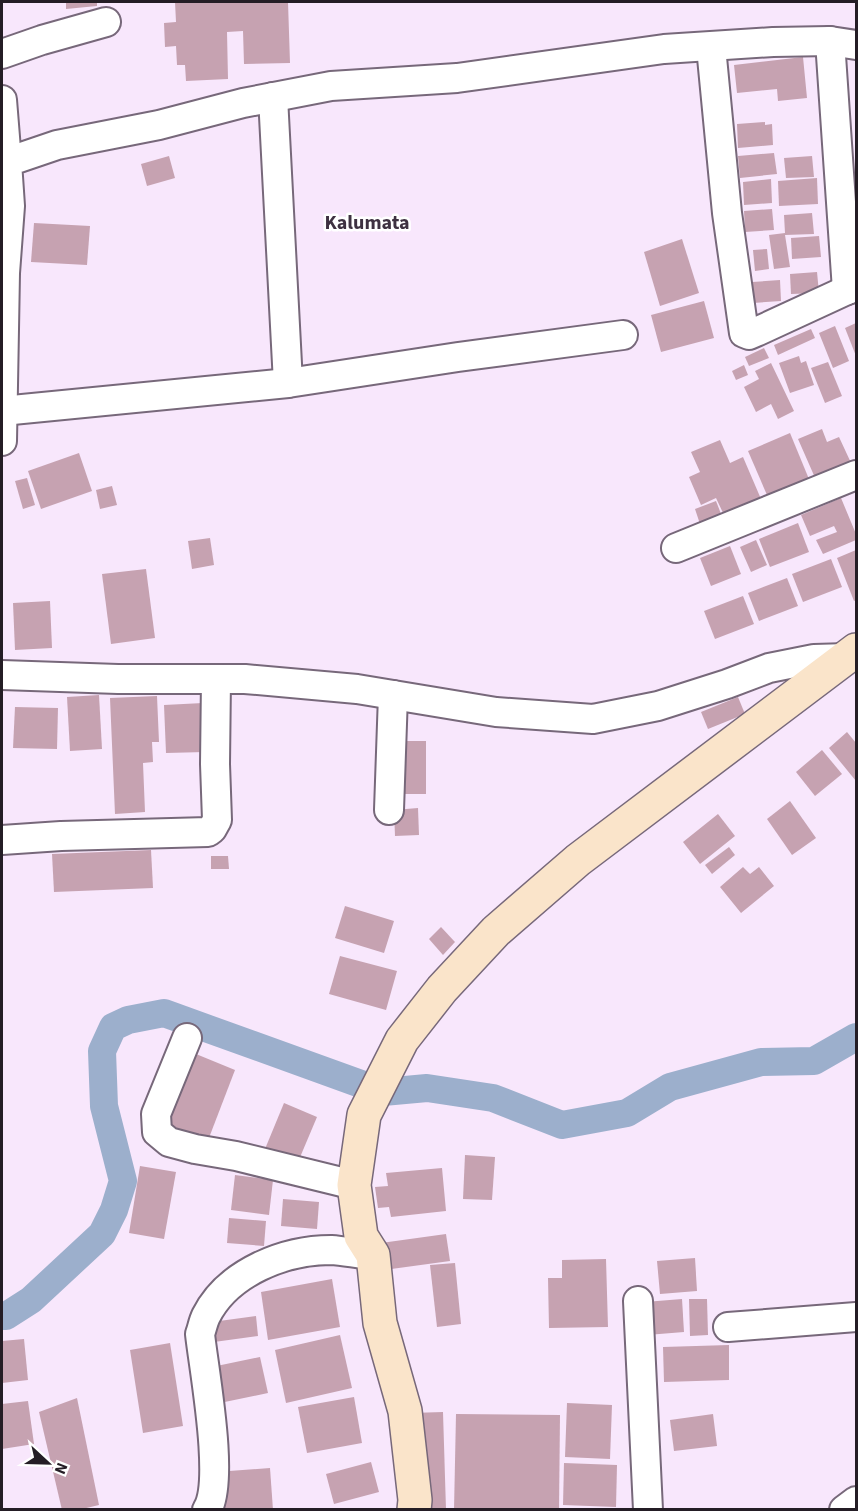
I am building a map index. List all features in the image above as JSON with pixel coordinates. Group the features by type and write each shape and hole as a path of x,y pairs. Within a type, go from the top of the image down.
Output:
{"street":[{"path":"2,54 106,21"},
{"path":"7,162 57,145 159,125 243,103 331,86 457,78 664,49 773,42 843,43 852,288 749,335 744,333 727,213 711,47"},
{"path":"273,97 288,383"},
{"path":"2,100 10,206 5,273 2,441"},
{"path":"2,411 288,383 623,335"},
{"path":"676,548 856,475"},
{"path":"2,675 245,680 357,689 496,712 593,719 658,706 769,668 852,654"},
{"path":"414,1509 415,1500 405,1411 380,1323 373,1255 361,1236 354,1185 364,1115 402,1040 442,989 496,931 578,860 852,654"},
{"path":"2,840 208,832 212,829 217,820 214,764 216,679"},
{"path":"389,810 393,695"},
{"path":"187,1038 156,1114 156,1132 169,1142 195,1149 236,1156 354,1185"},
{"path":"207,1509 213,1499 215,1485 213,1444 200,1334 205,1317 219,1298 242,1276 260,1265 279,1258 331,1250 373,1255"},
{"path":"638,1301 648,1509"},
{"path":"728,1327 856,1312"},
{"path":"844,1509 856,1501"}],"building":[{"path":"66,2 97,2 97,6 66,9"},
{"path":"175,2 288,2 290,63 244,64 243,31 227,32 228,79 186,81 185,65 177,65 176,46 165,47 164,23 176,22"},
{"path":"803,57 807,98 778,101 777,89 737,93 734,65"},
{"path":"765,122 765,125 772,124 773,145 738,148 737,124"},
{"path":"774,153 777,174 740,178 738,156"},
{"path":"169,156 175,178 147,186 141,164"},
{"path":"812,156 814,177 786,178 784,158"},
{"path":"817,178 818,204 779,206 778,181"},
{"path":"771,179 772,203 744,205 743,182"},
{"path":"772,209 774,230 745,232 744,211"},
{"path":"812,213 814,234 785,235 790,267 774,269 769,235 785,233 784,215"},
{"path":"34,223 90,226 87,265 31,262"},
{"path":"819,236 821,257 792,259 791,238"},
{"path":"682,239 699,293 660,306 644,252"},
{"path":"767,249 769,269 755,271 753,250"},
{"path":"817,272 819,293 791,294 790,274"},
{"path":"780,280 781,301 753,303 752,282"},
{"path":"704,301 714,338 661,352 651,315"},
{"path":"856,323 856,356 845,328"},
{"path":"835,326 849,361 833,368 819,333"},
{"path":"811,329 815,338 778,355 774,345"},
{"path":"764,348 769,358 749,366 745,357"},
{"path":"799,356 801,363 806,361 814,385 790,393 779,363"},
{"path":"828,362 842,396 825,403 811,368"},
{"path":"771,363 794,411 778,419 771,404 756,412 744,387 759,379 755,371"},
{"path":"744,365 748,375 736,380 732,371"},
{"path":"822,429 827,442 839,437 852,465 816,480 798,439"},
{"path":"790,433 811,484 770,502 748,451"},
{"path":"720,440 730,463 743,457 761,499 724,515 716,498 701,505 689,477 700,472 691,452"},
{"path":"79,453 92,491 41,509 28,471"},
{"path":"27,478 35,505 23,509 15,481"},
{"path":"112,486 117,505 100,509 96,490"},
{"path":"841,498 856,534 856,540 823,554 816,540 837,532 834,526 810,536 801,515"},
{"path":"716,501 723,519 701,527 695,509"},
{"path":"798,523 809,552 770,567 759,539"},
{"path":"210,538 214,565 192,569 188,541"},
{"path":"756,540 767,565 751,572 740,547"},
{"path":"730,546 741,574 711,586 700,558"},
{"path":"856,550 856,600 854,601 837,558"},
{"path":"831,559 842,587 803,602 792,574"},
{"path":"146,569 155,638 111,644 102,574"},
{"path":"787,578 798,606 759,621 748,593"},
{"path":"743,596 754,624 715,639 704,611"},
{"path":"50,601 52,648 15,650 13,603"},
{"path":"99,695 102,749 70,751 67,697"},
{"path":"157,696 159,742 152,742 153,762 143,763 145,812 115,814 110,698"},
{"path":"738,697 745,714 708,729 701,712"},
{"path":"203,703 205,752 166,753 164,705"},
{"path":"15,707 58,708 57,749 13,748"},
{"path":"847,732 856,743 856,781 829,748"},
{"path":"399,741 426,741 426,794 399,794"},
{"path":"822,750 842,774 815,796 796,772"},
{"path":"790,801 816,838 792,855 767,819"},
{"path":"418,808 419,835 395,836 394,810"},
{"path":"718,814 735,836 700,864 683,842"},
{"path":"729,847 735,855 712,874 705,865"},
{"path":"151,850 153,888 54,892 52,854"},
{"path":"211,856 228,856 229,869 211,869"},
{"path":"743,867 750,874 759,867 774,886 741,913 720,887"},
{"path":"345,906 394,921 384,953 335,938"},
{"path":"441,927 455,942 443,955 429,939"},
{"path":"340,956 397,971 386,1010 329,994"},
{"path":"196,1054 235,1070 207,1143 167,1127"},
{"path":"284,1103 317,1117 298,1162 265,1149"},
{"path":"465,1155 495,1157 492,1200 463,1199"},
{"path":"140,1166 176,1172 164,1239 129,1233"},
{"path":"442,1168 446,1211 391,1217 389,1207 378,1208 375,1187 388,1186 386,1173"},
{"path":"235,1175 273,1180 269,1215 231,1210"},
{"path":"283,1199 319,1202 317,1229 281,1226"},
{"path":"229,1218 266,1221 264,1246 227,1243"},
{"path":"446,1234 450,1261 384,1270 381,1243"},
{"path":"695,1258 697,1291 660,1294 657,1261"},
{"path":"606,1259 608,1327 549,1328 548,1278 562,1278 562,1260"},
{"path":"455,1263 461,1324 437,1327 430,1265"},
{"path":"332,1279 340,1327 268,1340 261,1292"},
{"path":"682,1299 684,1332 647,1335 645,1302"},
{"path":"689,1299 707,1299 708,1335 690,1336"},
{"path":"256,1316 258,1336 214,1342 212,1322"},
{"path":"340,1335 352,1388 286,1403 275,1350"},
{"path":"24,1339 28,1380 2,1383 2,1341"},
{"path":"170,1343 183,1426 143,1433 130,1350"},
{"path":"729,1345 729,1380 664,1382 663,1347"},
{"path":"260,1357 268,1393 215,1404 207,1368"},
{"path":"354,1397 362,1443 307,1453 298,1407"},
{"path":"77,1398 99,1505 78,1510 62,1510 39,1412"},
{"path":"28,1401 34,1444 2,1449 2,1404"},
{"path":"567,1403 612,1405 610,1459 565,1457"},
{"path":"443,1412 446,1510 414,1510 411,1413"},
{"path":"456,1414 560,1415 559,1510 454,1510"},
{"path":"713,1414 717,1446 674,1451 670,1420"},
{"path":"371,1462 379,1492 334,1504 326,1474"},
{"path":"564,1463 617,1465 616,1507 563,1505"},
{"path":"270,1468 273,1510 218,1510 216,1472"}],"waterway":[{"path":"2,1316 6,1316 31,1300 102,1234 114,1210 123,1181 104,1106 102,1051 113,1027 128,1020 164,1013 383,1092 427,1088 493,1098 562,1125 627,1113 670,1087 761,1062 814,1061 856,1037"}],"district":[{"name":"Kalumata","path":"367,222"}]}
